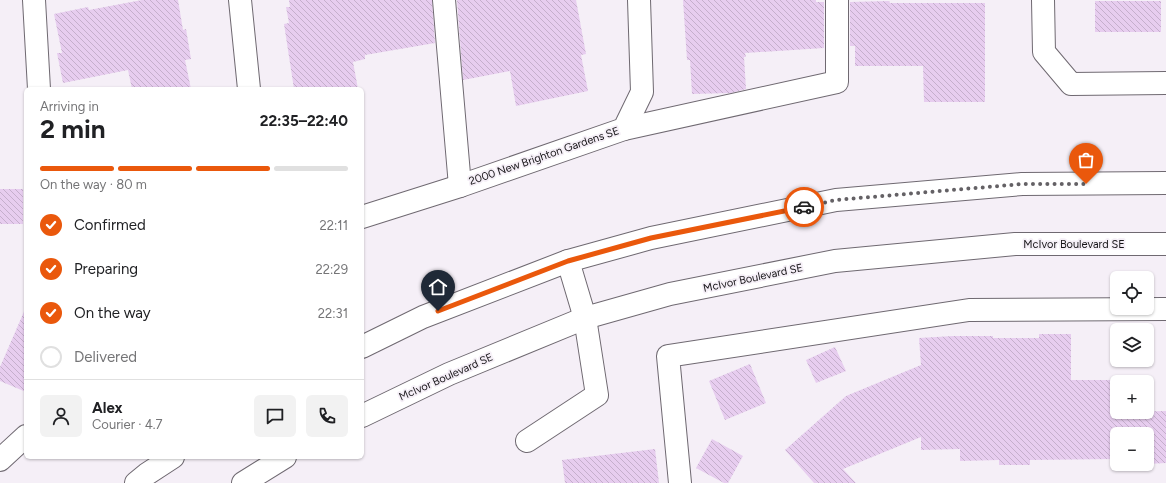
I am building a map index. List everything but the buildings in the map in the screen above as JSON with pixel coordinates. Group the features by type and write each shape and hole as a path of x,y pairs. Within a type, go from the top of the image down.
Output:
{"main road":[{"path":"34,0 39,87"},
{"path":"240,0 248,87"},
{"path":"444,0 460,186"},
{"name":"2000 New Brighton Gardens SE","path":"364,216 460,186 624,128 642,92 639,0"},
{"path":"624,128 837,82 837,0"},
{"path":"1044,0 1044,52 1071,84 1166,84"},
{"path":"364,346 423,317 568,261 651,238 836,200 1022,184 1166,183"},
{"name":"McIvor Boulevard SE","path":"364,415 449,374 585,318 670,294 835,261 1015,244 1166,244"},
{"path":"527,441 597,395 585,318 568,261"},
{"path":"680,483 668,356 969,310 1166,309"},
{"path":"0,460 24,438"},
{"path":"136,483 170,459"},
{"path":"243,483 282,459"}],"way so far":[{"path":"804,207 836,200 1022,184 1086,184"}],"route":[{"path":"438,311 568,261 651,238 804,207"}]}
